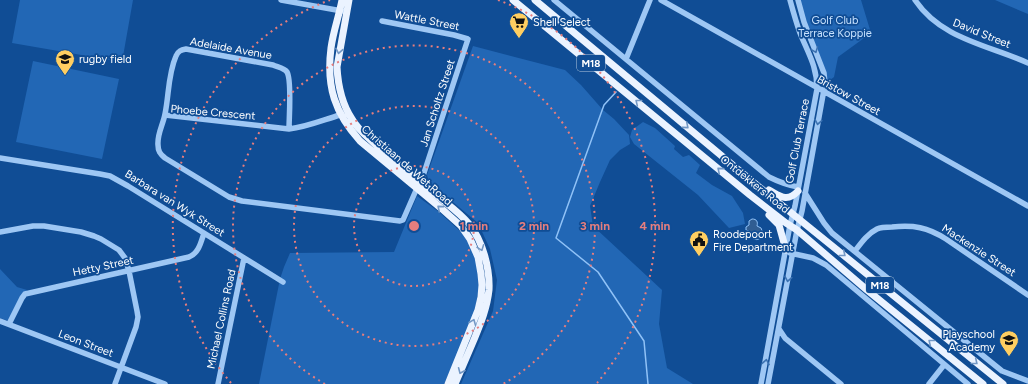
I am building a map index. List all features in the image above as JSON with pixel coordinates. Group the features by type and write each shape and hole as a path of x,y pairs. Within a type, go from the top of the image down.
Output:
{"main road":[{"name":"Christiaan de Wet Road","path":"342,0 343,12 337,78 340,93 346,108 360,130 461,226 475,249 480,266 482,285 478,310 448,384"},
{"name":"Christiaan de Wet Road","path":"349,0 343,12 331,49 330,73 333,96 340,115 360,142 456,211 469,224 481,244 488,267 489,288 484,314 455,384"},
{"name":"Ontdekkers Road","path":"513,0 750,195 797,230 867,290 983,384"},
{"name":"Ontdekkers Road","path":"535,0 753,182 1002,384"},
{"path":"753,182 778,196 786,198 800,190"},
{"path":"750,195 779,225 786,251"}],"street":[{"path":"281,0 343,12"},
{"name":"Ontdekkers Road","path":"554,0 769,177 800,190"},
{"path":"626,59 650,0"},
{"name":"Bristow Street","path":"661,0 1028,206"},
{"name":"Golf Club Terrace","path":"768,384 780,334 797,230 802,211 800,190 817,88 815,67 800,32 790,0"},
{"name":"Golf Club Terrace","path":"762,384 790,225 800,190 825,84 824,73 804,22 798,0"},
{"name":"David Street","path":"915,0 924,12 947,30 1028,63"},
{"name":"Wattle Street","path":"382,21 468,39"},
{"name":"Jan Scholtz Street","path":"405,216 419,185 468,39"},
{"name":"Adelaide Avenue","path":"165,116 174,64 178,52 186,49 273,65 284,69 287,72 290,82 289,129"},
{"name":"Phoebe Crescent","path":"340,115 308,126 289,129 165,116 158,139 158,149 161,155 168,160 236,200 400,221 403,220 405,216"},
{"name":"Barbara van Wyk Street","path":"0,158 110,176 284,282"},
{"path":"800,190 832,233 1002,371 1028,381"},
{"path":"0,232 33,226 44,226 80,232 101,239 121,253 125,258 138,317 122,368 115,384"},
{"name":"Mackenzie Street","path":"855,251 870,233 879,228 899,226 925,228 946,239 1028,295"},
{"name":"Hetty Street","path":"9,324 22,298 26,294 180,260 192,256 197,251 204,232"},
{"path":"786,251 813,258 826,265 968,384"},
{"name":"Michael Collins Road","path":"218,384 244,258"},
{"name":"Leon Street","path":"0,321 164,384"},
{"path":"772,326 841,384"},
{"path":"771,333 780,334"},
{"path":"929,384 944,364"}],"green space":[{"path":"20,0 133,0 122,62 12,43"},
{"name":"Golf Club Terrace Koppie","path":"798,0 861,0 871,33 838,57 834,77 825,84"},
{"path":"995,0 1028,0 1028,14"},
{"path":"473,46 565,70 629,135 630,144 620,150 610,160 590,206 593,226 662,290 659,324 667,368 693,384 461,384 493,311 497,280 490,249 478,223 429,182 427,175"},
{"path":"33,61 119,79 102,159 16,142"},
{"path":"643,122 655,128 675,146 674,149 683,157 689,155 700,165 696,173 712,185 732,196 743,213 745,224 729,228 698,195 634,144 630,137 632,130"},
{"path":"417,196 439,212 461,232 472,248 478,265 479,289 472,323 444,384 259,384 280,279 290,253 394,252"},
{"path":"0,269 17,287 27,290 9,321 0,318"}],"shaded area":[{"path":"752,219 756,220 757,226 761,228 762,232 761,238 756,240 751,237 749,231 746,230 746,227 749,225 749,221"}],"waterway":[{"path":"616,92 604,105 556,238 598,272 644,341 648,384"}],"place":[{"name":"Shell Select","path":"519,39"},
{"name":"rugby field","path":"65,76"},
{"name":"Roodepoort Fire Department","path":"699,257"},
{"name":"Playschool Academy","path":"1009,357"}]}
